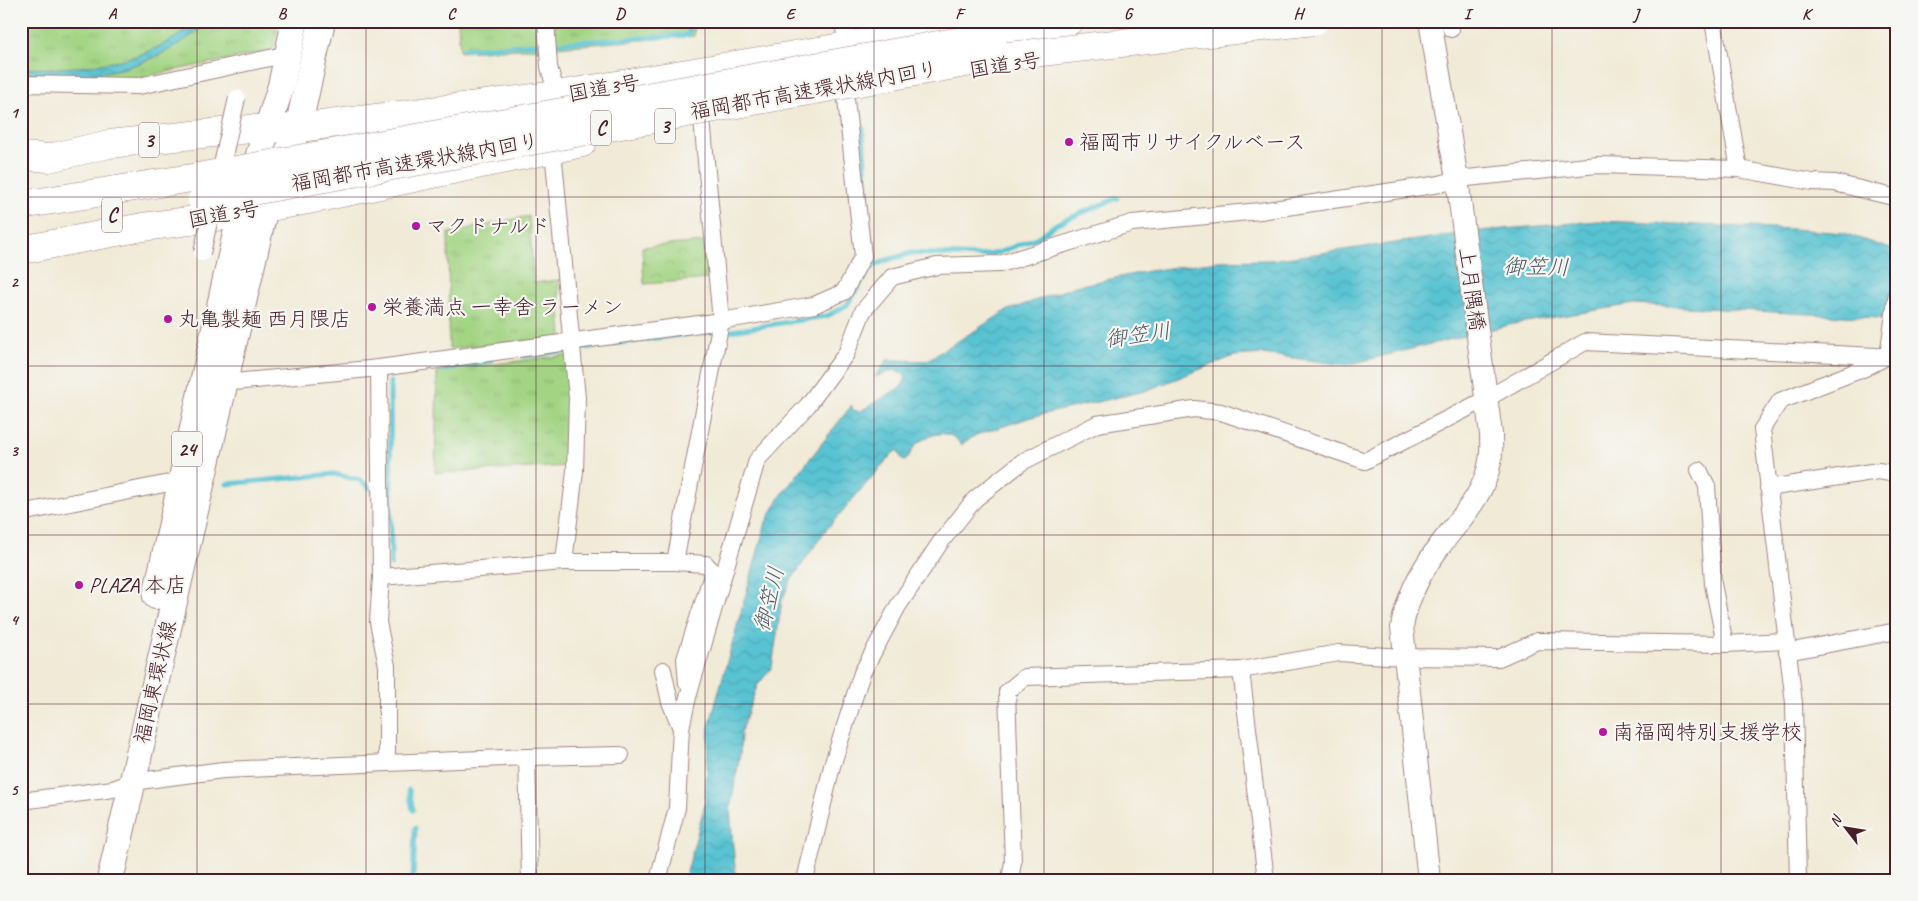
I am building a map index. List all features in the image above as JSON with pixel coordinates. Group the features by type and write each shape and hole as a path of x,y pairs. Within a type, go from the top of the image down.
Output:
{"highway":[{"name":"C","path":"21,206 198,177 989,38 1050,21"},
{"path":"989,38 1069,21"},
{"path":"989,38 1192,21"},
{"name":"国道3号","path":"21,250 143,227 204,219 553,151 616,135 845,90 1121,47 1313,21"},
{"name":"福岡都市高速環状線内回り","path":"21,230 989,38 1313,21"},
{"name":"国道3号","path":"21,156 49,158 110,144 266,128 298,128 557,96 845,34 989,38"},
{"name":"3","path":"21,168 49,158"},
{"name":"3","path":"21,240 143,227"}],"main road":[{"name":"24","path":"92,880 122,785 179,481 253,209 266,128 281,86 295,21"},
{"name":"福岡東環状線","path":"110,880 122,785 224,383 253,209 298,128 322,21"}],"street":[{"path":"546,21 549,67 557,96"},
{"path":"1713,21 1739,168"},
{"name":"上月隅橋","path":"1429,880 1403,657 1402,627 1406,608 1416,583 1435,552 1478,494 1490,462 1491,434 1458,186 1443,24"},
{"path":"21,84 139,86 288,54"},
{"path":"224,383 379,368 721,321 814,305 844,292 864,256 845,90"},
{"path":"202,253 237,98"},
{"path":"675,562 721,321 702,119"},
{"path":"553,151 577,398 575,471 564,562"},
{"path":"658,880 677,808 681,728 688,697 757,460 808,405 846,354 863,311 892,277 937,266 1000,264 1132,223 1260,211 1440,184 1458,186 1598,165 1739,168 1812,182 1897,208"},
{"path":"1812,182 1836,183 1897,198"},
{"path":"1891,354 1897,292"},
{"path":"805,880 832,766 862,673 898,606 940,543 975,498 1022,462 1097,424 1194,409 1221,412 1366,461 1486,392 1585,342 1891,354"},
{"path":"1798,880 1794,703 1762,429 1780,402 1865,368 1891,354"},
{"path":"379,368 381,576 378,622 387,666 387,762"},
{"path":"1699,470 1707,486 1713,584 1724,644"},
{"path":"1768,488 1878,471 1897,474"},
{"path":"21,513 179,481"},
{"path":"381,576 564,562 675,562 706,564 713,572 685,659 688,697"},
{"path":"1010,880 1013,862 1006,692 1025,677 1241,670 1338,653 1403,657 1499,658 1537,641 1786,646 1897,631"},
{"path":"663,670 670,702 681,728"},
{"path":"1241,670 1266,880"},
{"path":"21,801 223,770 387,762 621,755"},
{"path":"528,757 530,880"}],"green space":[{"path":"21,21 279,21 273,50 123,81 86,76 21,76"},
{"path":"458,21 539,21 541,48 460,52"},
{"path":"554,21 694,21 694,36 556,47"},
{"path":"529,216 534,283 558,280 562,337 449,349 448,233"},
{"path":"706,242 709,279 644,284 642,247"},
{"path":"568,355 571,466 435,473 437,371"}],"water":[{"path":"198,21 209,21 166,52 144,62 121,69 73,76 21,76 21,68 68,68 115,61 137,55 159,47"},
{"name":"御笠川","path":"1598,221 1793,229 1843,233 1897,251 1897,321 1879,318 1634,304 1513,324 1346,365 1263,354 1234,356 1145,391 1035,416 976,435 961,445 952,436 936,434 917,444 905,461 902,460 898,450 893,453 825,531 790,582 782,600 772,667 757,686 741,731 740,754 730,810 736,880 685,880 705,804 709,727 766,522 780,497 852,405 852,409 859,412 901,387 906,379 903,373 893,370 875,377 887,360 926,361 1006,311 1076,286 1149,271 1218,261 1271,260 1481,231"}],"waterway":[{"path":"558,43 689,35 689,21"},
{"path":"464,49 537,44"},
{"path":"863,128 869,243"},
{"path":"870,268 884,261 911,253 980,256 998,253 1038,237 1058,223 1117,198"},
{"path":"524,356 701,332 731,331 827,316 847,305 870,268 870,254"},
{"path":"444,370 491,360"},
{"path":"390,382 391,565"},
{"path":"227,484 334,474 360,480 370,488"},
{"path":"409,790 413,810"},
{"path":"413,880 415,828"}],"place":[{"name":"福岡市リサイクルベース","path":"1069,142"},
{"name":"マクドナルド","path":"416,226"},
{"name":"栄養満点 一幸舍 ラーメン","path":"372,307"},
{"name":"丸亀製麺 西月隈店","path":"168,319"},
{"name":"PLAZA 本店","path":"79,585"},
{"name":"南福岡特別支援学校","path":"1603,732"}]}
